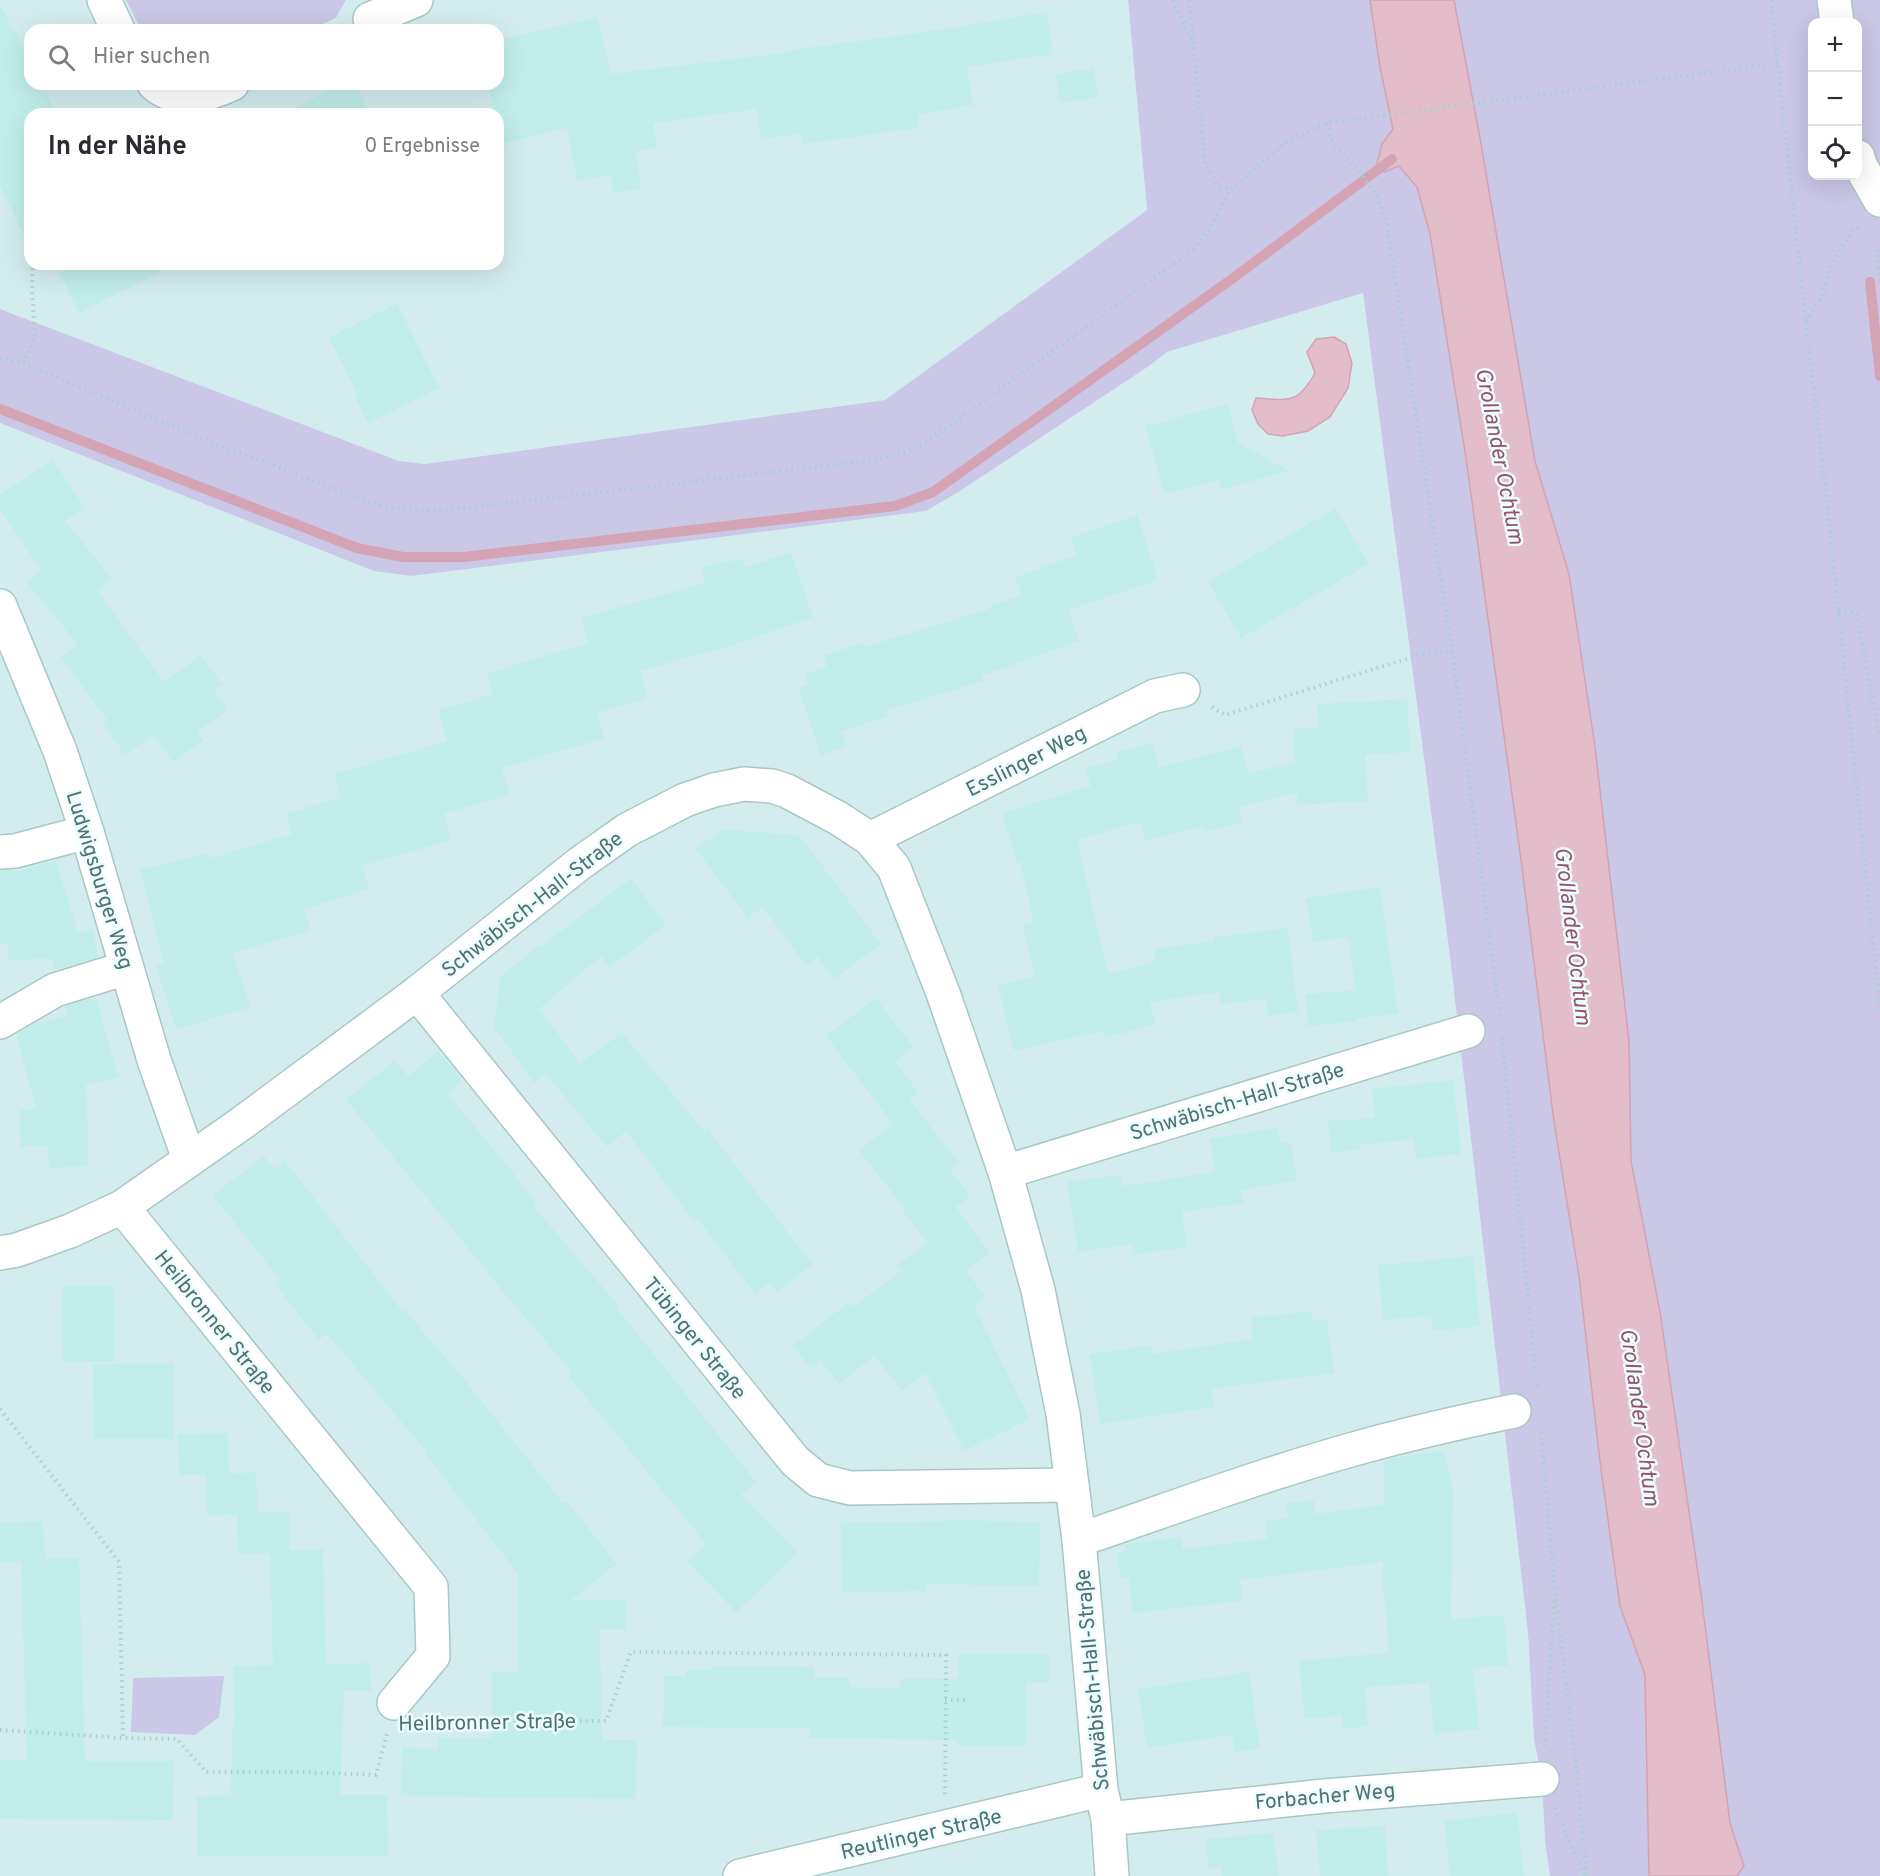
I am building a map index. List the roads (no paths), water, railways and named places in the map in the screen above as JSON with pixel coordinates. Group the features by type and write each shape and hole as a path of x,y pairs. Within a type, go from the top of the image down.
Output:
{"street":[{"path":"104,0 115,24"},
{"path":"360,16 416,0"},
{"path":"1834,0 1836,18"},
{"path":"165,90 173,94 198,97 216,90"},
{"path":"1862,171 1876,213"},
{"name":"Ludwigsburger Weg","path":"0,606 60,751 87,832 154,1060 189,1159"},
{"name":"Esslinger Weg","path":"870,839 1155,696 1183,690"},
{"name":"Schwäbisch-Hall-Straße","path":"0,1253 17,1250 70,1231 122,1207 242,1123 417,993 603,845 656,814 704,793 744,784 772,786 801,798 870,839 887,857 897,874 943,993 1005,1172 1038,1290 1063,1414 1079,1540 1112,1876"},
{"path":"0,852 15,851 87,832"},
{"path":"0,1022 55,990 126,968"},
{"name":"Tübinger Straße","path":"417,993 795,1461 818,1480 850,1488 1072,1485"},
{"name":"Schwäbisch-Hall-Straße","path":"1005,1172 1468,1031"},
{"name":"Heilbronner Straße","path":"122,1207 431,1587 433,1656 399,1718"},
{"name":"Schwäbisch-Hall-Straße","path":"1079,1540 1353,1449 1442,1425 1514,1411"},
{"name":"Forbacher Weg","path":"1104,1805 1324,1796 1542,1779"},
{"name":"Reutlinger Straße","path":"740,1876 945,1829 1104,1805"}],"water":[{"name":"Grollander Ochtum","path":"1370,0 1454,0 1535,461 1569,574 1595,747 1629,1041 1631,1161 1660,1312 1701,1594 1730,1823 1744,1866 1737,1876 1649,1876 1645,1675 1620,1606 1600,1462 1579,1276 1554,1122 1466,458 1430,234 1417,187 1399,166 1384,172 1377,163 1382,144 1393,129 1380,67"},
{"path":"1334,337 1346,344 1352,363 1348,388 1330,417 1308,431 1283,436 1268,434 1258,424 1252,410 1256,398 1284,399 1297,396 1315,373 1307,352 1316,339"}],"waterway":[{"path":"0,409 357,548 403,557 464,557 895,506 933,492 1236,276 1392,159"},
{"path":"1870,282 1880,376"}]}
